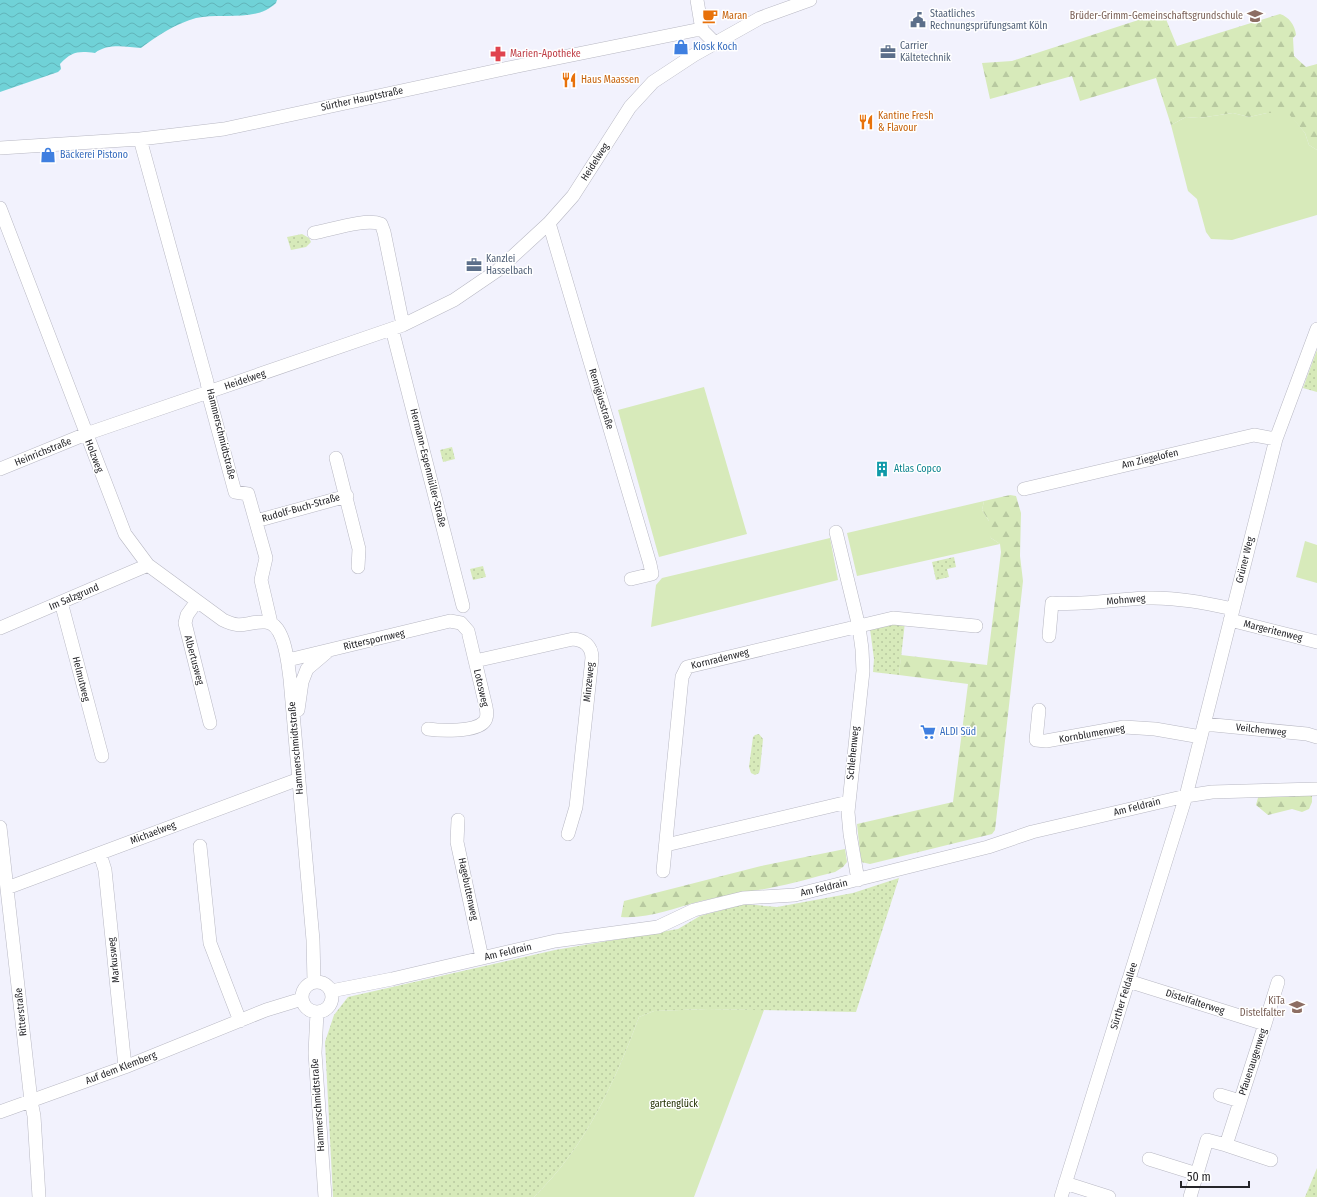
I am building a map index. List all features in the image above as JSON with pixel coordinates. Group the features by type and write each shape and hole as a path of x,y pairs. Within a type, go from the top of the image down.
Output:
{"street":[{"path":"697,0 702,30 716,43"},
{"path":"791,3 810,0"},
{"name":"Heidelweg","path":"86,434 397,327 454,300 516,255 549,223 573,196 630,107 644,90 666,73 716,43 760,18 791,3"},
{"name":"Sürther Hauptstraße","path":"0,148 140,139 224,128 518,66 702,30"},
{"name":"Hammerschmidtstraße","path":"140,139 235,492 248,494 256,521 266,558 261,580 271,623 276,626 280,632 288,660 313,940 314,982"},
{"name":"Holzweg","path":"0,208 125,534 148,565 233,625 265,622 271,623"},
{"path":"314,233 366,222 381,224 384,232 397,327"},
{"name":"Remigiusstraße","path":"549,223 652,574 631,579"},
{"name":"Hermann-Espenmüller-Straße","path":"397,327 463,606"},
{"name":"Grüner Weg","path":"1186,796 1276,439 1317,329"},
{"name":"Heinrichstraße","path":"0,469 86,434"},
{"name":"Am Ziegelofen","path":"1024,488 1254,435 1276,439"},
{"name":"Rudolf-Buch-Straße","path":"336,458 347,496 359,549 358,567"},
{"name":"Rudolf-Buch-Straße","path":"256,521 347,496"},
{"name":"Schlehenweg","path":"836,532 862,649 863,671 848,802 850,834 858,880"},
{"name":"Im Salzgrund","path":"0,628 148,565"},
{"name":"Mohnweg","path":"1049,636 1052,603 1087,604 1158,598 1207,603 1231,614"},
{"name":"Albertusweg","path":"197,601 185,619 185,628 210,723"},
{"name":"Helmutweg","path":"61,602 102,756"},
{"name":"Margeritenweg","path":"1231,614 1317,642"},
{"path":"858,627 900,618 976,626"},
{"name":"Ritterspornweg","path":"288,660 450,621 461,623"},
{"name":"Lotosweg","path":"428,729 456,730 481,725 486,721 486,707 468,631 461,623"},
{"name":"Kornradenweg","path":"663,871 682,677 685,669 692,665 858,627"},
{"name":"Minzeweg","path":"475,662 573,639 583,642 590,648 592,658 576,807 568,834"},
{"path":"295,725 304,674 307,669 330,650"},
{"name":"Kornblumenweg","path":"1039,710 1036,740 1046,741 1124,727 1202,730"},
{"name":"Veilchenweg","path":"1202,730 1317,737"},
{"name":"Michaelweg","path":"7,888 299,779"},
{"name":"Am Feldrain","path":"331,991 555,941 658,927 694,910 743,898 795,895 988,848 1032,832 1186,796 1212,792 1317,789"},
{"name":"Sürther Feldallee","path":"1061,1197 1186,796"},
{"path":"666,845 848,802"},
{"name":"Hagebuttenweg","path":"458,820 457,842 482,958"},
{"name":"Ritterstraße","path":"0,827 30,1101 34,1116 39,1197"},
{"path":"200,846 210,944 240,1020"},
{"name":"Markusweg","path":"100,854 105,870 125,1067"},
{"name":"Distelfalterweg","path":"1128,981 1265,1024"},
{"path":"314,982 326,984 331,991 332,999 329,1007 322,1012 317,1012 306,1008 302,999 302,994 306,986 314,982"},
{"path":"1265,1024 1278,982"},
{"name":"Auf dem Klemberg","path":"0,1112 125,1067 240,1020 302,999"},
{"name":"Hammerschmidtstraße","path":"317,1012 315,1052 325,1197"},
{"name":"Pfauenaugenweg","path":"1226,1145 1265,1024"},
{"name":"Pfauenaugenweg","path":"1220,1095 1240,1101"},
{"path":"1190,1197 1207,1140 1271,1160"},
{"path":"1149,1158 1197,1174"},
{"path":"1065,1183 1109,1197"}],"green space":[{"path":"1163,12 1177,46 1280,14 1289,19 1293,25 1296,35 1293,38 1294,56 1306,67 1317,64 1317,150 1309,145 1305,133 1288,113 1267,113 1249,117 1233,113 1199,118 1186,117 1171,125 1156,78 1080,101 1072,76 990,99 982,63 1012,61"},
{"path":"1233,113 1249,117 1267,113 1289,113 1305,133 1309,145 1317,150 1317,215 1232,240 1211,239 1206,232 1197,199 1188,191 1171,125 1186,117 1199,118"},
{"path":"302,234 309,238 311,242 306,247 291,250 287,237"},
{"path":"1317,350 1317,392 1303,388"},
{"path":"704,387 747,534 659,557 618,410"},
{"path":"452,447 455,459 443,462 440,450"},
{"path":"1010,495 1016,496 1021,513 1020,556 1023,581 995,830 992,834 870,864 861,862 857,824 953,802 968,684 899,675 901,655 987,665 1001,552 1000,544 991,538 987,529 989,521 982,510 984,501"},
{"path":"984,501 982,510 989,521 991,538 1000,544 857,576 847,533"},
{"path":"830,538 838,580 651,627 656,585 662,578"},
{"path":"1305,541 1317,545 1317,583 1296,577"},
{"path":"954,557 956,567 947,569 949,577 936,580 932,562"},
{"path":"483,566 486,577 473,580 470,569"},
{"path":"905,622 899,675 873,672 874,659 870,629"},
{"path":"759,734 763,739 760,769 759,773 755,775 751,773 749,767 753,737"},
{"path":"1259,794 1308,794 1312,796 1312,802 1309,809 1302,812 1292,809 1268,815 1256,805"},
{"path":"845,849 847,862 843,867 835,872 778,886 701,901 651,915 621,917 624,901 761,866"},
{"path":"899,878 856,1012 708,1009 654,1011 639,1017 620,1066 597,1113 569,1157 534,1197 333,1197 325,1042 334,1015 348,997 555,950 678,929 700,916 744,904 777,907 853,893"},
{"name":"gartenglück","path":"708,1009 764,1010 694,1197 534,1197 569,1157 597,1113 620,1066 639,1017 654,1011"},
{"path":"1317,1168 1317,1197 1305,1197"}],"water":[{"path":"0,0 277,0 276,3 268,9 258,13 238,16 206,16 188,20 167,30 141,48 111,47 95,53 80,52 72,54 60,64 61,69 58,72 0,92"}],"place":[{"name":"Maran","path":"710,16"},
{"name":"Brüder-Grimm-Gemeinschaftsgrundschule","path":"1255,16"},
{"name":"Staatliches Rechnungsprüfungsamt Köln","path":"918,20"},
{"name":"Kiosk Koch","path":"681,47"},
{"name":"Carrier Kältetechnik","path":"888,52"},
{"name":"Marien-Apotheke","path":"498,54"},
{"name":"Haus Maassen","path":"569,80"},
{"name":"Kantine Fresh & Flavour","path":"866,122"},
{"name":"Bäckerei Pistono","path":"48,155"},
{"name":"Kanzlei Hasselbach","path":"474,265"},
{"name":"Atlas Copco","path":"882,469"},
{"name":"ALDI Süd","path":"928,732"},
{"name":"KiTa Distelfalter","path":"1297,1007"}]}
